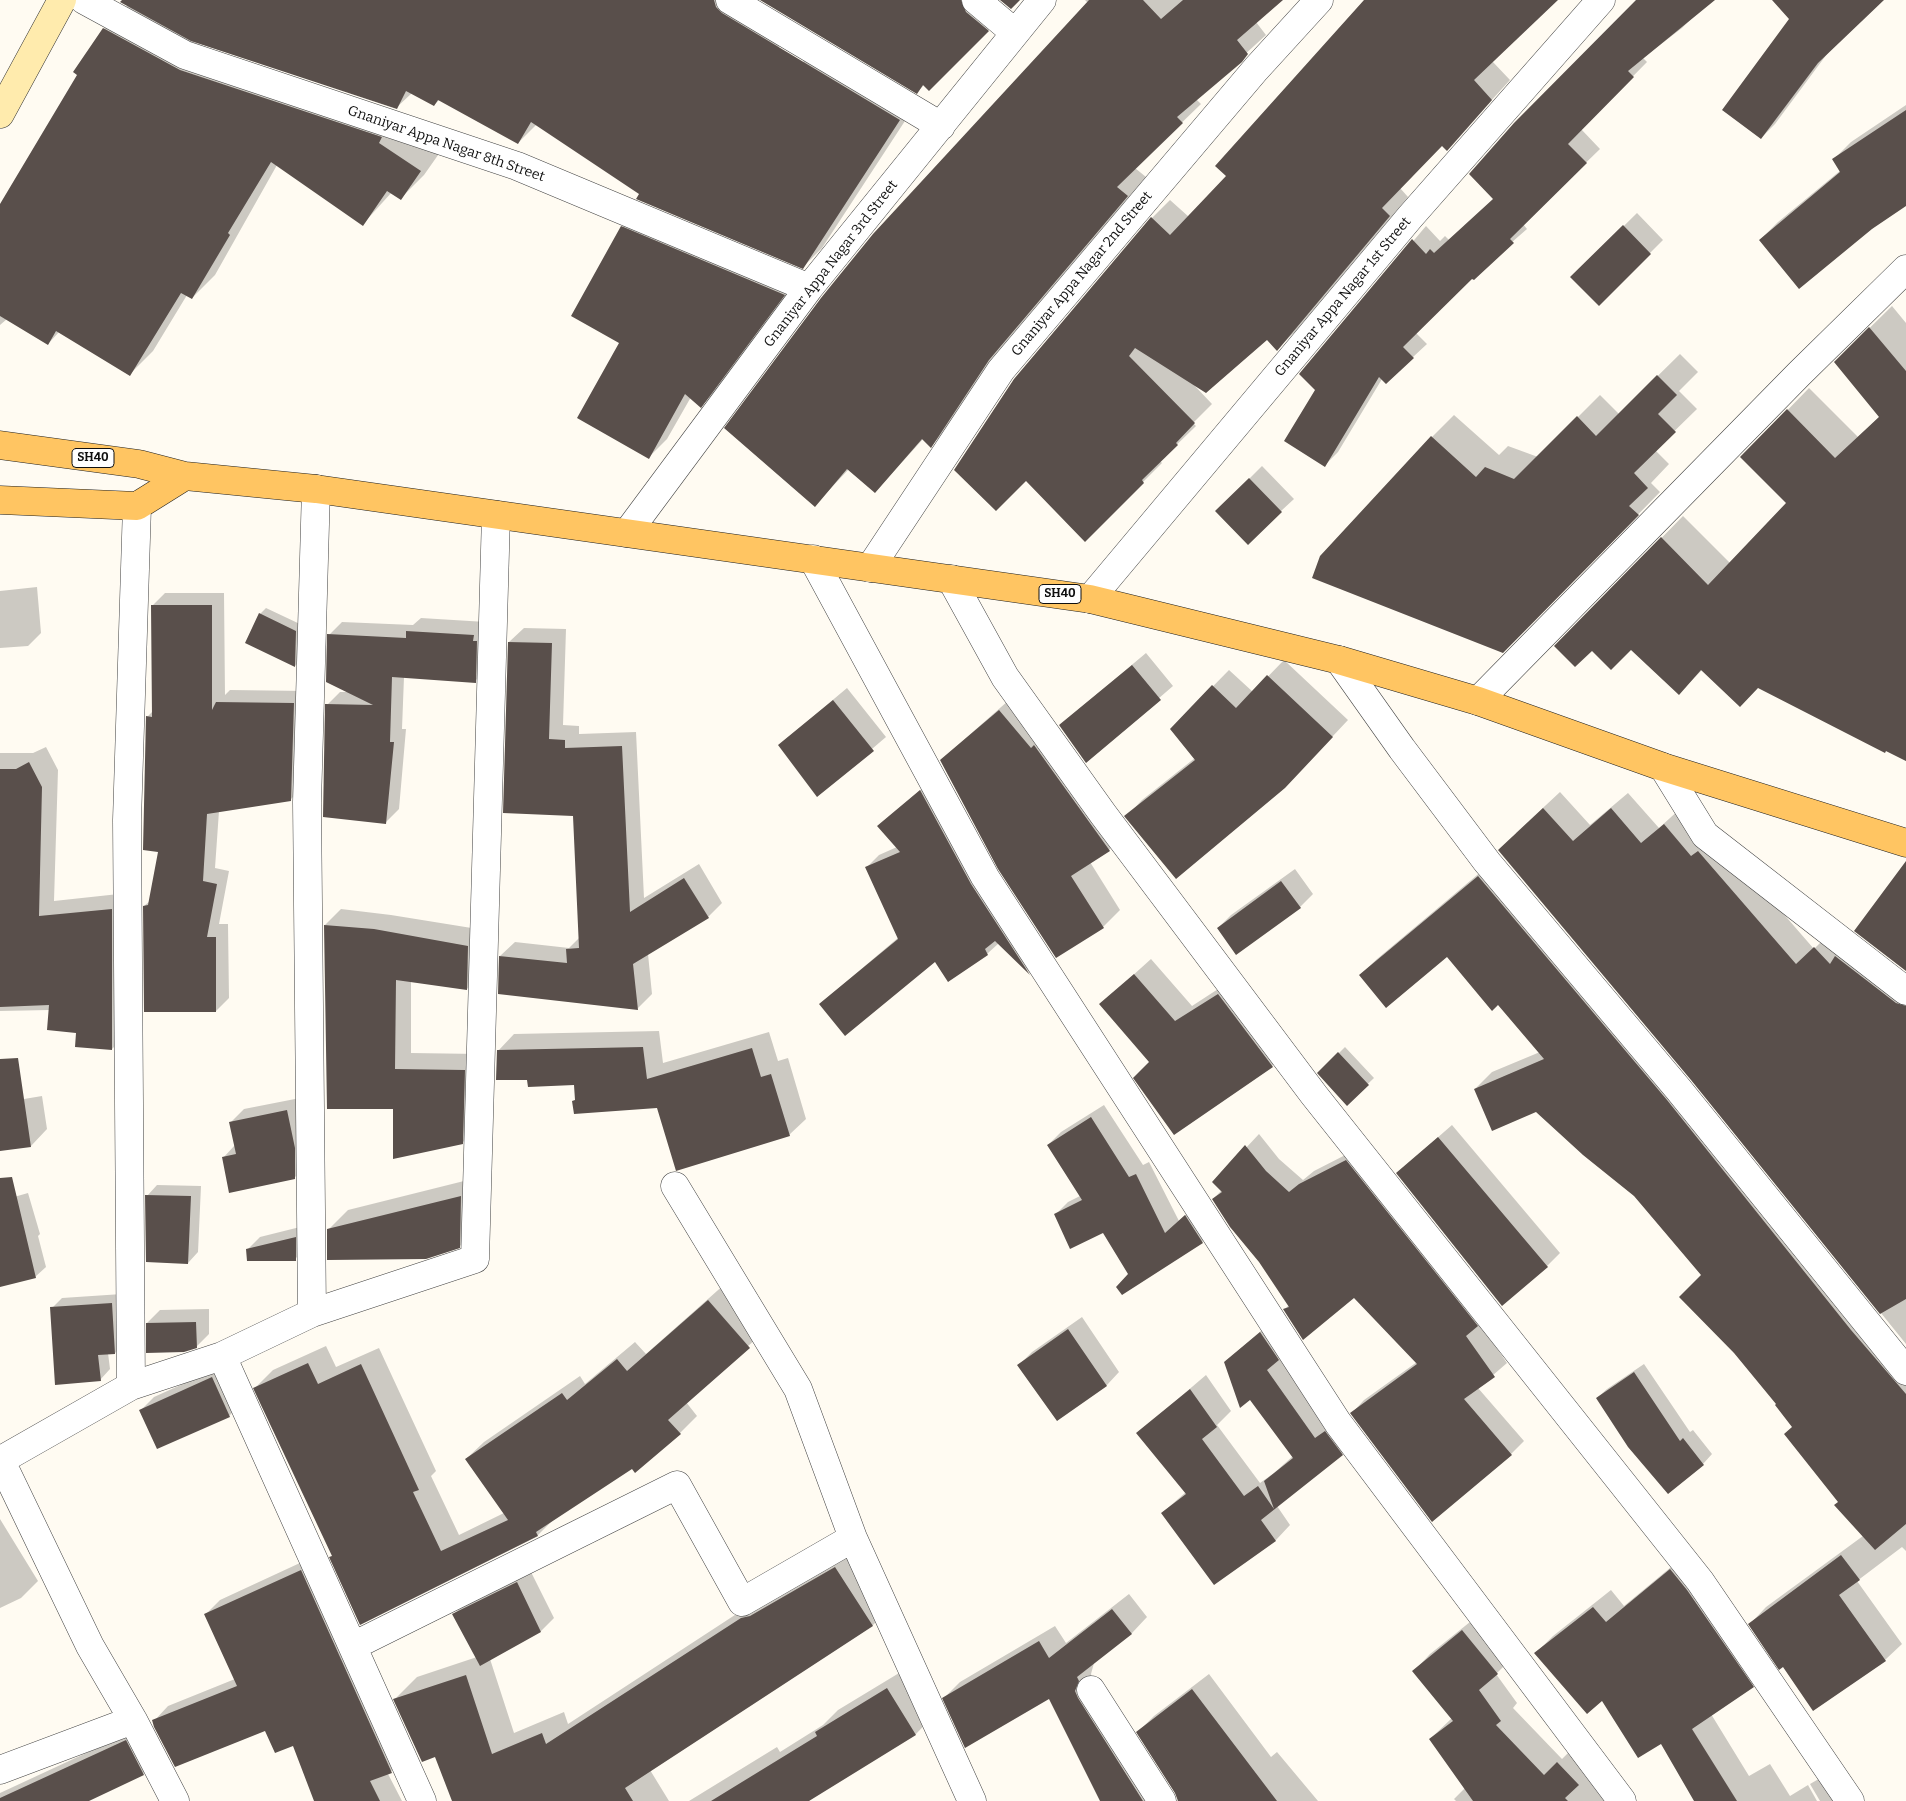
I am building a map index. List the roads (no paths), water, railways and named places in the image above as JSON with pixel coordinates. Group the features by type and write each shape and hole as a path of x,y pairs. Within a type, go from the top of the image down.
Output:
{"main road":[{"path":"0,114 62,0"},
{"name":"SH40","path":"0,445 139,464 185,476 316,490 1090,599 1340,660 1478,700 1663,767 1906,843"},
{"path":"0,500 138,506 185,476"}],"street":[{"name":"Gnaniyar Appa Nagar 8th Street","path":"84,0 185,54 517,166 809,288"},
{"path":"730,0 941,126"},
{"path":"976,0 1014,32"},
{"name":"Gnaniyar Appa Nagar 3rd Street","path":"627,533 809,288 941,126 1014,32 1042,0"},
{"name":"Gnaniyar Appa Nagar 2nd Street","path":"870,568 1001,370 1256,69 1318,0"},
{"name":"Gnaniyar Appa Nagar 1st Street","path":"1090,599 1410,217 1601,0"},
{"path":"1478,700 1799,374 1906,269"},
{"path":"312,1313 307,802 316,490"},
{"path":"131,1386 127,820 138,506"},
{"path":"175,1801 90,1646 0,1459 131,1386 222,1356 312,1313 475,1259 496,515"},
{"path":"813,560 985,877 1338,1422 1622,1801"},
{"path":"951,579 1005,677 1103,814 1314,1095 1700,1581 1850,1801"},
{"path":"1340,660 1402,749 1487,862 1679,1090 1906,1371"},
{"path":"1663,767 1705,835 1906,991"},
{"path":"675,1186 798,1389 852,1538 972,1801"},
{"path":"222,1356 353,1646 374,1698 422,1801"},
{"path":"353,1646 677,1485 742,1602 852,1538"},
{"path":"1091,1690 1162,1801"},
{"path":"0,1770 132,1720"}]}
